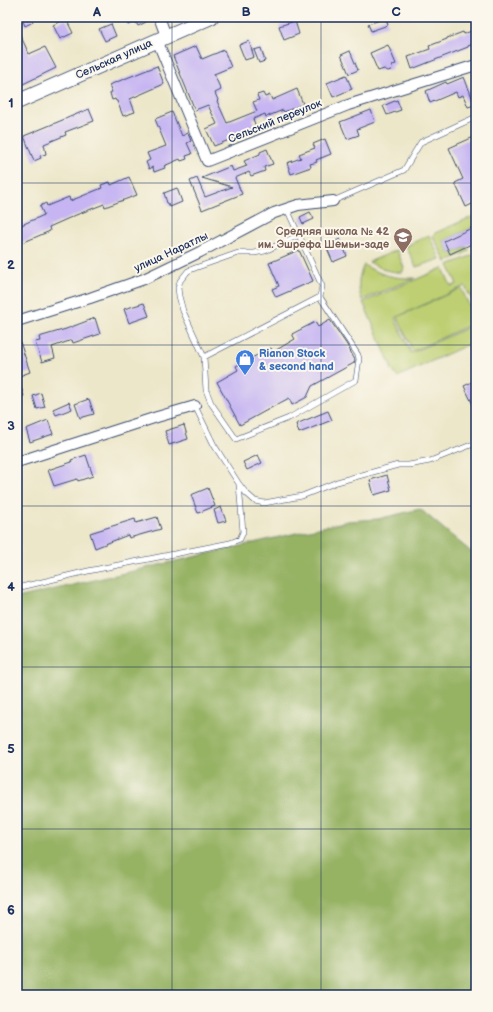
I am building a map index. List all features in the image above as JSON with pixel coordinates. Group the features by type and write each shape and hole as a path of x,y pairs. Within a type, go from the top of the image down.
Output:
{"main road":[{"name":"Сельская улица","path":"19,99 212,17"}],"street":[{"path":"159,17 161,38"},
{"name":"Сельский переулок","path":"161,38 207,161 348,105 476,65"},
{"name":"улица Наратлы","path":"17,321 144,279 200,252 274,213 308,204 333,201"},
{"path":"17,462 195,406"}],"lane":[{"path":"333,201 404,170 421,142 476,117"},
{"path":"287,209 299,235 322,286 320,296 358,355 359,359 356,380 289,418 236,439 211,403 206,390 204,357 183,311 178,288 188,271 238,253 265,252 299,235"},
{"path":"204,357 320,296"},
{"path":"195,406 214,445 246,493 255,501 264,503 302,496 368,472 398,465 409,465 430,461 473,446 476,443"},
{"path":"17,588 88,570 230,543 240,538 243,532 240,484"}],"green space":[{"path":"476,215 476,226 444,241 450,254 467,247 469,251 446,262 433,236 435,233"},
{"path":"429,235 440,259 416,267 406,246"},
{"path":"397,250 404,268 402,273 385,270 369,262"},
{"path":"476,254 476,308 465,286 395,318 411,353 476,324 476,341 397,377 391,368 363,302 443,268 451,286 457,284 448,265"},
{"path":"364,265 388,276 415,278 362,300 359,291 359,282 360,273"},
{"path":"461,288 476,322 413,351 397,317"},
{"path":"420,509 476,556 476,995 17,995 17,598 348,521 378,519"}],"building":[{"path":"30,17 33,22 25,26 22,19"},
{"path":"124,17 146,17 144,18 146,22 138,26 136,22 128,25"},
{"path":"386,18 388,25 371,31 368,24"},
{"path":"66,19 73,33 60,39 53,25"},
{"path":"295,21 299,34 284,40 279,26"},
{"path":"111,24 116,36 105,41 99,29"},
{"path":"17,28 29,54 45,47 56,68 21,85 17,76 20,74 17,68"},
{"path":"476,29 476,43 412,69 408,57 430,49 429,46 447,38 463,32 464,34"},
{"path":"249,41 254,57 245,60 239,45"},
{"path":"388,45 396,64 393,65 391,70 388,71 384,69 378,71 370,53"},
{"path":"196,46 202,59 224,50 231,67 214,74 221,90 215,93 218,100 217,101 227,123 257,111 253,102 259,100 257,95 263,93 265,97 270,95 272,100 297,89 303,104 284,112 283,110 266,117 265,114 253,119 257,129 214,146 206,129 217,124 208,105 195,110 173,56"},
{"path":"261,48 265,61 259,63 254,50"},
{"path":"350,51 358,70 349,74 341,55"},
{"path":"157,66 164,84 130,99 135,112 123,116 117,101 115,99 112,100 110,93 112,92 109,85"},
{"path":"346,75 352,89 333,97 327,83"},
{"path":"464,77 475,105 468,107 463,95 458,97 456,92 430,103 426,91 446,82 447,84"},
{"path":"397,100 401,110 387,115 383,106"},
{"path":"89,109 94,121 65,132 66,135 44,144 46,154 40,156 41,158 34,161 24,136"},
{"path":"371,110 375,122 357,129 359,135 347,139 340,122"},
{"path":"172,112 182,136 188,133 191,141 187,143 192,154 186,156 187,159 181,161 180,159 164,166 165,168 154,172 153,167 149,169 146,162 150,160 147,153 166,146 155,119"},
{"path":"476,136 476,202 466,207 455,183 463,179 449,148"},
{"path":"325,139 331,154 316,160 317,162 310,164 311,167 291,174 287,163 301,158 299,154 315,148 313,144"},
{"path":"267,149 273,164 264,167 265,171 251,176 249,172 235,178 242,194 202,210 190,181 197,178 205,197 232,187 202,178 231,166 233,171 247,166 244,161"},
{"path":"129,177 137,195 105,207 104,204 76,215 49,227 50,231 17,245 17,227 44,215 40,206 46,203 47,206 69,197 70,201 102,188 101,185 110,182 111,185"},
{"path":"177,188 182,202 170,207 164,193"},
{"path":"310,212 314,219 303,224 300,217"},
{"path":"476,226 476,242 450,254 444,241"},
{"path":"340,239 347,256 333,262 326,246"},
{"path":"299,250 313,281 276,297 272,289 279,286 269,263"},
{"path":"144,303 149,316 129,323 124,309"},
{"path":"95,318 100,334 73,343 72,340 52,347 55,358 42,362 35,342 40,341 39,337"},
{"path":"330,320 347,345 355,360 354,363 312,386 307,397 292,405 289,398 240,425 217,382 238,370 236,366 271,348 273,352 295,339 292,334 315,322 318,327"},
{"path":"17,336 30,372 17,377"},
{"path":"17,378 24,396 17,398"},
{"path":"476,380 476,411 464,386"},
{"path":"41,393 45,407 37,409 33,396"},
{"path":"89,399 94,414 80,418 75,404"},
{"path":"69,402 72,409 56,415 53,409"},
{"path":"328,411 332,420 299,433 296,424"},
{"path":"48,420 53,434 30,442 26,429"},
{"path":"184,425 188,439 169,445 165,431"},
{"path":"86,455 93,476 54,486 48,470 72,462 71,460"},
{"path":"258,455 262,463 247,470 243,462"},
{"path":"387,475 391,490 374,495 370,480"},
{"path":"208,488 215,506 198,513 191,495"},
{"path":"221,507 226,521 218,523 214,510"},
{"path":"157,517 161,529 129,538 128,535 95,548 90,533 135,519 136,523"}],"place":[{"name":"Средняя школа № 42 им. Эшрефа Шемьи-заде","path":"403,254"},
{"name":"Rianon Stock & second hand","path":"245,376"}]}
